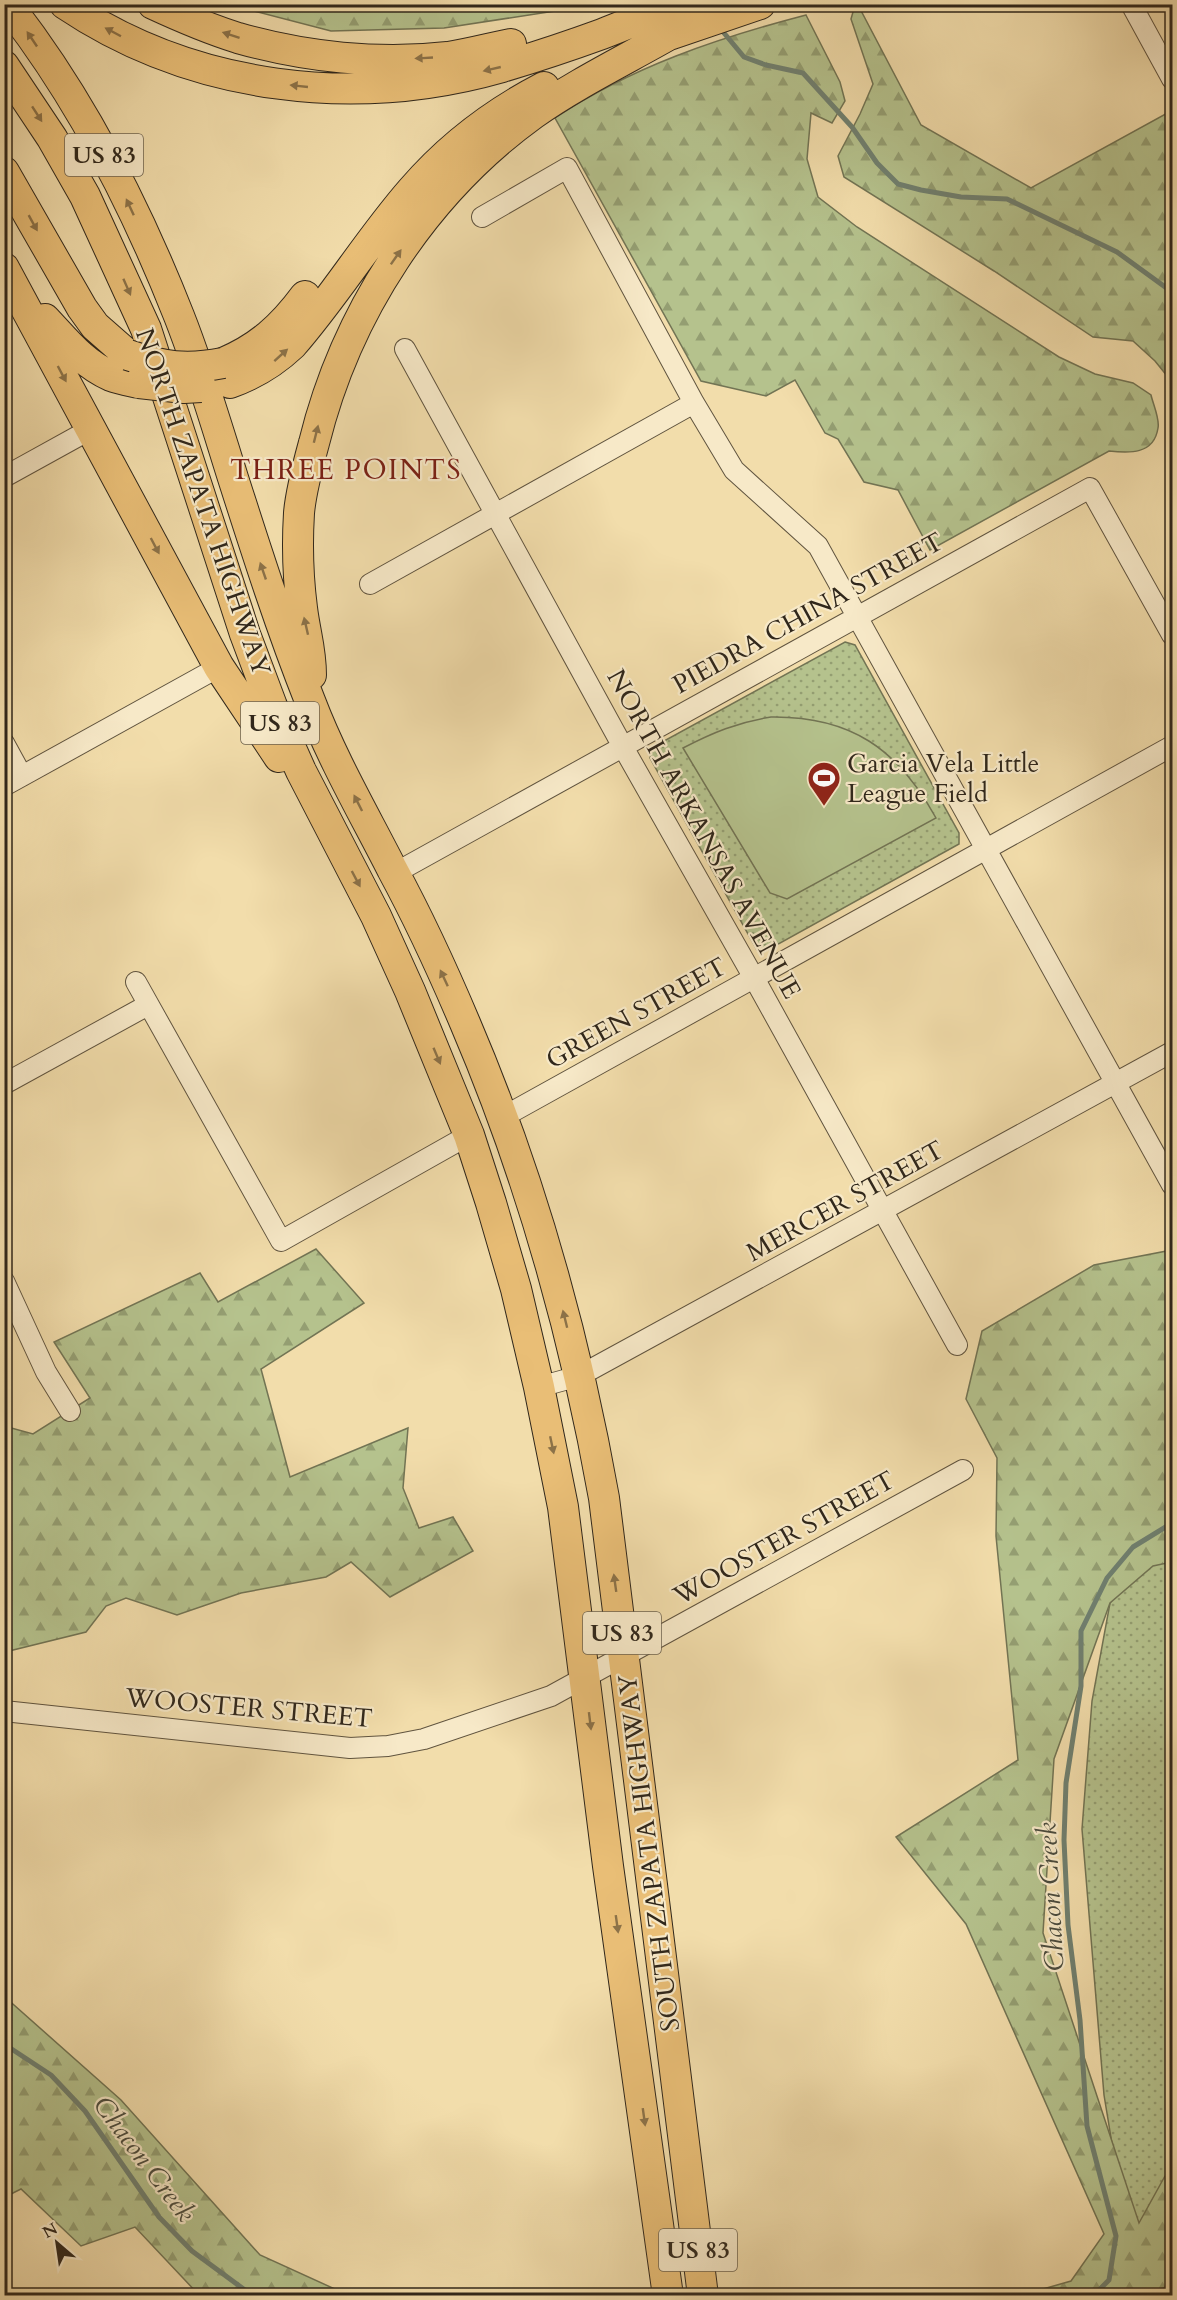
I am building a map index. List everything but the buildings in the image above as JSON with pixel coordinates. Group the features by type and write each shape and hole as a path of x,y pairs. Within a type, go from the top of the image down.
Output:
{"main road":[{"name":"NORTH ZAPATA HIGHWAY","path":"7,4 54,71 114,173 152,252 180,318 271,595 311,705 335,758 395,873 465,1024 502,1117 551,1265 579,1376"},
{"path":"65,4 83,17 129,41 188,64 245,79 302,87 362,90 446,80 501,67 602,34 673,15"},
{"path":"153,4 239,38 292,50 347,58 391,60 448,57 673,15 760,4"},
{"path":"311,705 311,651 302,611 297,567 299,511 322,407 342,355 377,285 416,228 452,187 486,154 532,115 673,15"},
{"path":"9,277 76,353 111,376 139,383 184,388 227,373 272,335 288,318 366,214 412,164 452,130 490,103 574,60 607,47 673,15"},
{"name":"NORTH ZAPATA HIGHWAY","path":"4,66 52,138 85,196 146,329 245,634 273,706 301,771 376,916 410,991 469,1135 516,1290 539,1388"},
{"path":"4,172 82,308 111,342 128,355 154,364 175,368 202,367 227,373"},
{"path":"9,277 219,667 341,850"},
{"name":"SOUTH ZAPATA HIGHWAY","path":"579,1376 604,1498 703,2295"},
{"name":"SOUTH ZAPATA HIGHWAY","path":"539,1388 555,1457 563,1507 608,1866 668,2295"}],"street":[{"path":"1131,4 1173,79"},
{"path":"482,217 567,168 694,403 734,470 818,546 1173,1185"},
{"name":"NORTH ARKANSAS AVENUE","path":"405,349 623,747 957,1345"},
{"path":"370,584 694,403"},
{"path":"4,477 92,429"},
{"name":"PIEDRA CHINA STREET","path":"395,873 1090,488 1173,635"},
{"path":"4,786 219,667"},
{"path":"4,743 22,776"},
{"name":"GREEN STREET","path":"502,1117 1173,746"},
{"path":"136,982 281,1241 469,1135"},
{"path":"4,1084 148,1005"},
{"name":"MERCER STREET","path":"539,1388 579,1376 1173,1052"},
{"path":"4,1281 46,1372 70,1411"},
{"name":"WOOSTER STREET","path":"4,1711 350,1748 388,1746 424,1739 551,1696 963,1470"}],"green space":[{"path":"231,5 594,5 444,28 331,31"},
{"path":"855,5 858,5 921,125 1031,188 1171,111 1172,382 1155,361 1133,341 1093,337 994,271 844,177 838,156 873,84 851,19"},
{"path":"806,15 840,82 845,101 832,123 811,113 807,159 818,197 857,227 1059,357 1095,374 1133,383 1151,395 1158,424 1156,437 1146,448 1132,452 1109,451 930,550 898,490 864,482 838,439 825,433 795,380 766,396 701,381 555,118 614,84 676,56 708,44"},
{"path":"845,642 855,645 959,833 959,844 764,952 757,950 650,758 653,747"},
{"name":"Garcia Vela Little League Field","path":"771,717 800,718 825,723 848,730 869,741 888,755 905,773 936,818 787,899 770,893 683,748 726,729"},
{"path":"316,1249 364,1303 261,1369 290,1477 408,1428 403,1488 419,1528 453,1517 473,1551 390,1597 351,1562 326,1577 241,1593 177,1615 126,1598 106,1606 86,1632 5,1652 4,1426 33,1434 90,1398 54,1342 200,1273 218,1302"},
{"path":"1172,1250 1172,1562 1153,1566 1110,1603 1054,1759 1043,1933 1139,2223 1165,2176 1172,2172 1172,2283 1151,2295 1022,2295 1071,2281 1104,2234 966,1924 896,1837 1018,1760 996,1536 997,1458 966,1399 982,1331 1094,1265"},
{"path":"1172,1547 1172,2263 1135,2284 1104,2095 1082,1829 1092,1701 1110,1603 1140,1558"},
{"path":"5,1997 121,2100 260,2255 348,2295 199,2295 135,2227 81,2246 21,2189 5,2197"}],"waterway":[{"name":"Chacon Creek","path":"719,27 744,57 766,65 803,73 852,127 877,163 898,184 961,197 1007,199 1117,252 1172,292"},
{"name":"Chacon Creek","path":"1093,2296 1109,2280 1116,2236 1087,2126 1080,2020 1068,1925 1064,1840 1066,1783 1081,1686 1081,1631 1107,1578 1133,1547 1172,1523"},
{"name":"Chacon Creek","path":"4,2044 51,2075 85,2111 159,2217 192,2251 253,2296"}],"place":[{"name":"Garcia Vela Little League Field","path":"824,807"}],"district":[{"name":"THREE POINTS","path":"346,470"}]}
